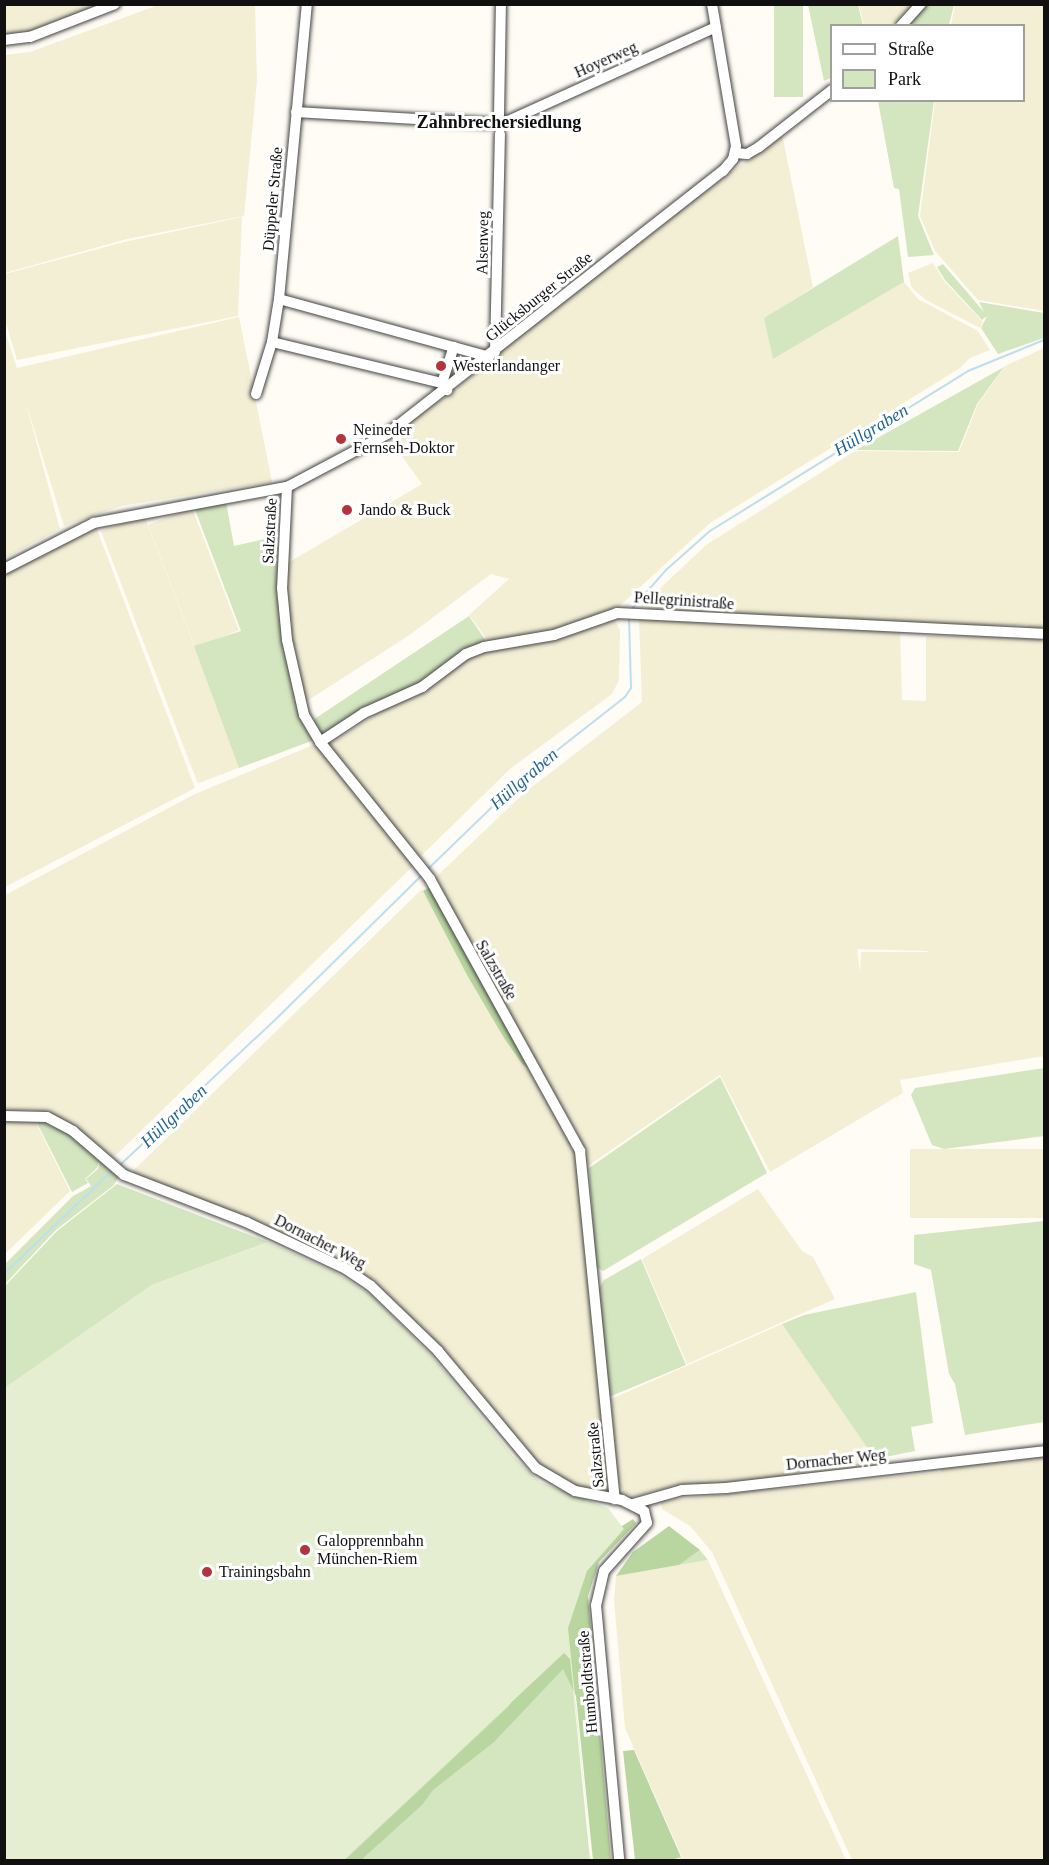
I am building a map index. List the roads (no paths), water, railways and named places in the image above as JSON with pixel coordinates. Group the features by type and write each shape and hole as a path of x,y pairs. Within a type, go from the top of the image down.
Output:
{"street":[{"path":"4,40 30,37 115,4"},
{"name":"Düppeler Straße","path":"256,394 272,342 279,299 307,4"},
{"path":"489,123 492,131 500,134 507,129 504,118 501,4"},
{"path":"712,4 735,153 747,154 759,147 830,91"},
{"path":"903,24 921,4"},
{"name":"Hoyerweg","path":"504,118 716,27"},
{"path":"296,112 489,123 504,118"},
{"name":"Alsenweg","path":"492,355 500,134"},
{"name":"Glücksburger Straße","path":"4,569 94,523 287,487 387,434 444,387 492,355 723,171 735,153"},
{"path":"279,299 454,347 492,355"},
{"path":"272,342 444,387 454,347"},
{"name":"Salzstraße","path":"287,487 282,588 287,640 304,715 320,742 429,877 580,1151 615,1498"},
{"name":"Pellegrinistraße","path":"320,742 364,713 422,687 466,654 484,646 554,634 625,613 1042,634"},
{"name":"Dornacher Weg","path":"4,1116 47,1117 73,1131 121,1173 246,1222 346,1269 371,1286 438,1351 536,1468 575,1491 615,1498 633,1504 648,1518"},
{"name":"Dornacher Weg","path":"633,1504 682,1490 726,1488 1044,1451"},
{"name":"Humboldtstraße","path":"619,1860 597,1605 604,1571 612,1558 644,1528 648,1518"}],"waterway":[{"name":"Hüllgraben","path":"630,611 666,570 710,531 968,371 1044,340"},
{"name":"Hüllgraben","path":"427,870 523,777 625,697 631,688 629,616"},
{"name":"Hüllgraben","path":"120,1165 279,1016 423,874"},
{"name":"Hüllgraben","path":"4,1274 113,1170"}],"place":[{"name":"Westerlandanger","path":"441,366"},
{"name":"Neineder Fernseh-Doktor","path":"341,439"},
{"name":"Jando & Buck","path":"347,510"},
{"name":"Galopprennbahn München-Riem","path":"305,1550"},
{"name":"Trainingsbahn","path":"207,1572"}],"district":[{"name":"Zahnbrechersiedlung","path":"499,122"}]}
